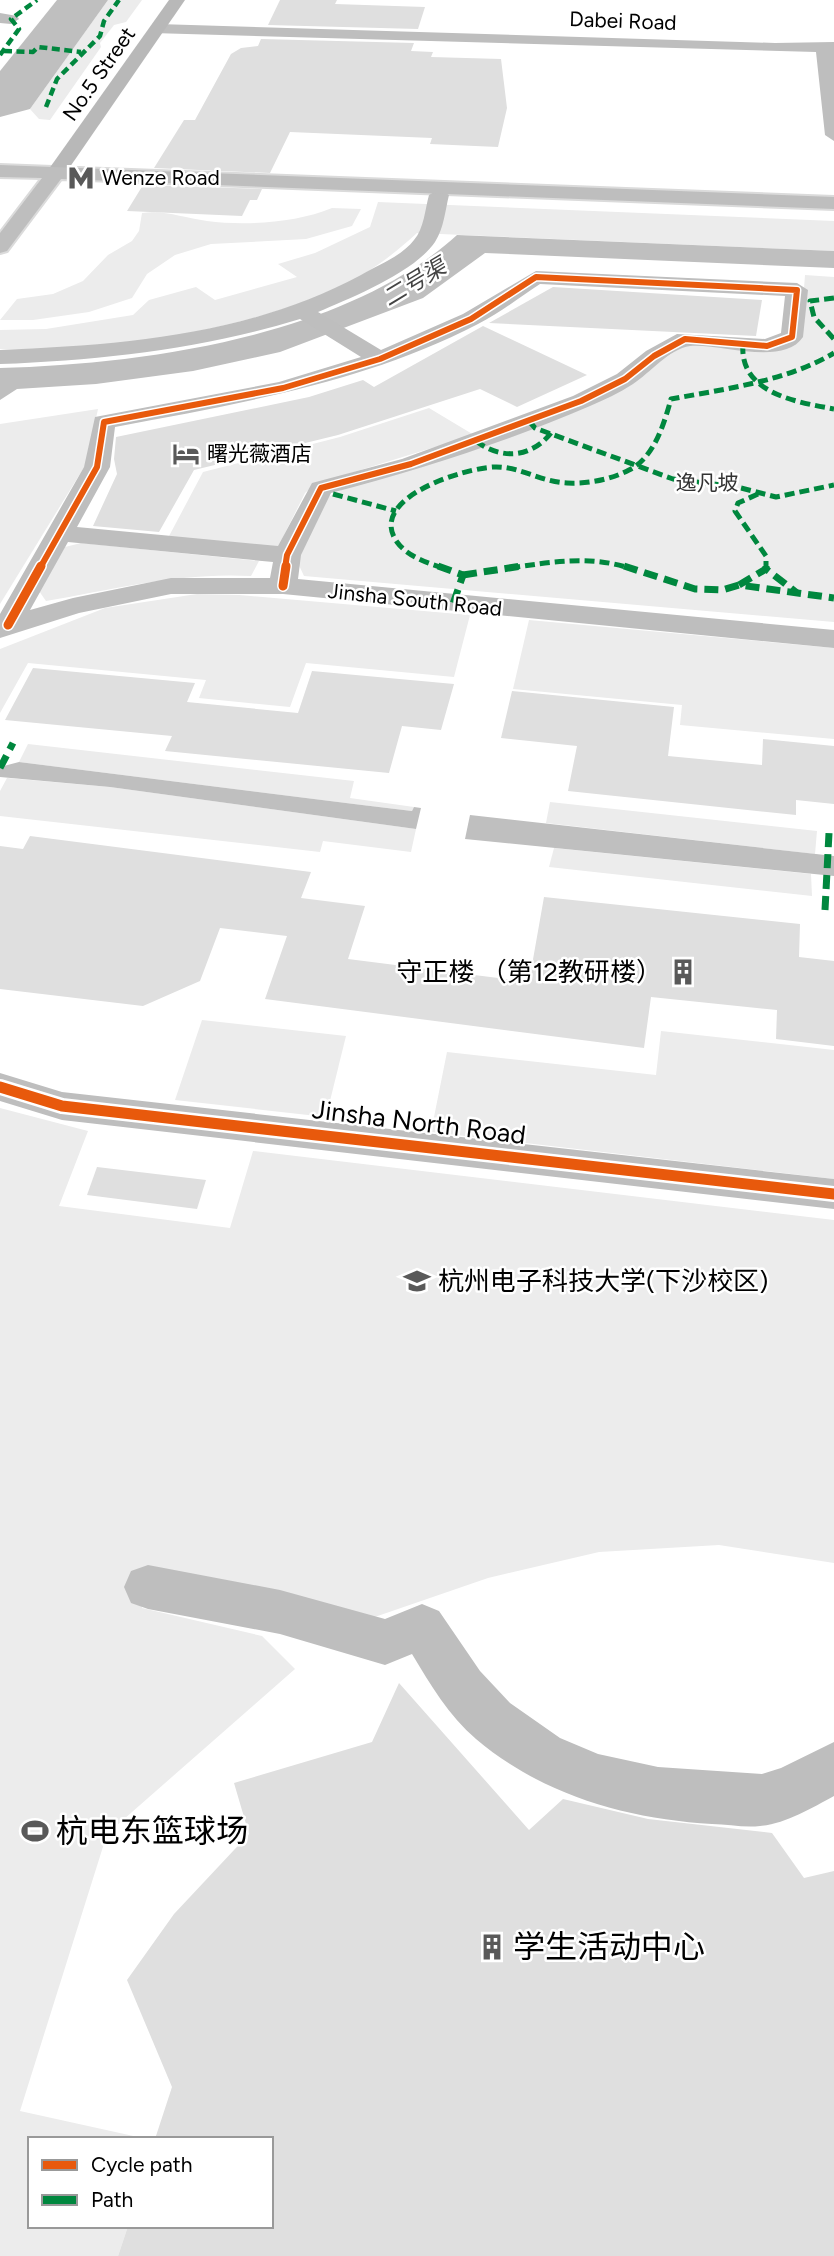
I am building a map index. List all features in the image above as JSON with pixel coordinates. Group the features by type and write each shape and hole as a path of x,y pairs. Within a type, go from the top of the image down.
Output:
{"main road":[{"name":"No.5 Street","path":"53,178 177,0"}],"street":[{"name":"Dabei Road","path":"158,29 829,48"},
{"path":"829,48 834,135"},
{"path":"0,171 53,178 834,211"},
{"path":"0,247 53,178"},
{"path":"0,180 53,178 834,203"},
{"path":"0,357 90,354 182,342 249,328 302,312 359,286 410,255 426,240 439,195"},
{"path":"4,627 97,467 104,422 283,388 380,359 471,319 536,277 797,290 792,337 766,346 685,339 654,356 625,379 581,401 411,464 321,488 287,555 283,586"},
{"path":"302,312 380,359"},
{"path":"59,533 287,555"},
{"name":"Jinsha South Road","path":"4,627 73,606 171,586 283,586 427,602 834,639"},
{"name":"Jinsha North Road","path":"0,1087 62,1106 834,1194"},
{"path":"148,1587 280,1612 386,1642 422,1627 460,1686 493,1721 548,1759 591,1778 668,1797 763,1800 821,1776 834,1766"}],"green space":[{"path":"108,0 142,0 126,22 114,25 100,43 101,47 50,120 39,119 30,109"},
{"path":"378,202 834,221 834,251 417,233 378,265 334,290 256,317 214,328 126,343 0,349 0,330 46,329 133,315 149,300 196,287 215,300 297,277 278,264 315,253 370,227"},
{"path":"332,208 361,209 352,226 306,239 211,244 175,255 147,274 132,298 89,312 33,320 0,320 17,299 53,294 83,281 108,255 132,241 139,231 142,213 167,213 199,220 254,223 303,217"},
{"name":"逸凡坡","path":"805,275 834,277 834,622 304,576 296,559 324,499 355,483 408,470 535,428 633,380 683,346 701,343 774,348 800,341"},
{"path":"429,408 474,435 315,484 305,493 278,547 168,538 203,472 340,437"},
{"path":"98,409 86,464 0,604 0,424"},
{"path":"81,543 259,561 251,576 174,579 46,601 39,591 65,547"},
{"path":"197,594 239,595 470,615 454,677 306,663 290,707 199,698 206,680 28,663 0,713 0,649 105,608"},
{"path":"529,620 834,648 834,739 680,725 682,705 513,689"},
{"path":"28,744 354,781 350,798 414,807 412,811 19,762"},
{"path":"7,778 110,787 416,829 411,852 323,841 320,852 0,816 0,791"},
{"path":"550,802 817,831 815,854 546,823"},
{"path":"554,848 811,874 812,896 549,867"},
{"path":"202,1020 346,1036 326,1117 175,1100"},
{"path":"661,1031 834,1050 834,1179 431,1132 447,1052 656,1075"},
{"path":"0,1108 88,1131 59,1206 230,1228 253,1151 834,1220 834,1563 719,1545 599,1552 488,1578 366,1620 148,1587 142,1608 262,1636 295,1669 107,1834 20,2111 138,2137 28,2137 28,2228 127,2228 118,2256 0,2256"}],"water":[{"path":"57,0 108,0 30,109 0,117 0,71"},
{"name":"二号渠","path":"457,235 834,251 834,268 485,253 423,298 280,352 193,371 96,384 17,389 0,400 0,368 117,360 242,338 302,320 359,298 411,270"},
{"path":"19,762 412,811 414,807 421,808 416,829 110,787 0,777 0,767"},
{"path":"470,815 834,856 834,876 465,839"}],"building":[{"path":"280,0 337,0 335,4 425,7 418,29 268,25"},
{"path":"261,39 414,43 411,51 433,52 431,57 501,59 507,108 498,147 430,144 432,138 290,132 270,173 154,168 184,120 195,120 231,54 241,48 258,46"},
{"path":"143,185 262,189 257,200 250,200 242,216 127,211"},
{"path":"553,287 762,300 756,336 489,323"},
{"name":"曙光薇酒店","path":"483,326 587,375 517,407 480,389 338,435 194,470 159,532 93,526 117,474 114,459 116,437 309,397 363,380 374,387"},
{"path":"33,668 195,683 187,702 298,713 312,671 454,684 441,730 402,726 389,773 165,751 172,736 5,720"},
{"path":"512,691 674,707 668,756 762,765 763,739 834,746 834,804 796,800 796,815 568,791 577,746 501,738"},
{"path":"30,836 311,872 301,898 365,906 348,959 529,982 544,897 800,924 799,957 834,961 834,1046 776,1039 777,1010 651,997 644,1048 265,999 287,936 220,928 200,981 143,1006 0,989 0,846 23,849"},
{"path":"97,1167 206,1180 197,1209 87,1195"},
{"name":"学生活动中心","path":"399,1683 529,1830 563,1799 648,1819 772,1833 804,1878 834,1871 834,2256 118,2256 127,2228 273,2228 273,2137 156,2137 172,2087 127,1980 174,1914 249,1834 234,1783 372,1742"}],"marked path":[{"path":"0,55 19,29 11,19 37,0"},
{"path":"46,107 57,79 100,36 104,21 119,0"},
{"path":"4,51 33,52 38,47 81,52"},
{"path":"834,298 810,301 814,317 834,339"},
{"path":"743,344 742,361 748,373 768,390 794,400 834,409"},
{"path":"453,604 463,575 414,556 400,546 394,537 393,517 408,497 436,481 482,468 507,468 545,480 567,483 618,475 638,465 648,453 671,399 759,383 778,374 812,366 834,353"},
{"path":"529,421 535,428 673,479 737,487 776,497 834,485"},
{"path":"476,441 494,452 516,454 536,448 551,433"},
{"path":"333,494 396,511"},
{"path":"758,494 738,503 735,511 766,556 766,569"},
{"path":"463,575 572,559 604,560 695,589 722,590 739,585 834,598"},
{"path":"739,585 766,569 797,593"},
{"path":"0,768 13,743"},
{"path":"825,910 829,833"}],"cycle path":[{"path":"8,625 97,467 104,422 283,388 380,359 471,319 536,277 797,290 792,337 767,346 685,339 654,356 625,379 581,401 411,464 321,488 287,555 283,586"},
{"path":"0,1087 62,1106 834,1194"}],"place":[{"name":"Wenze Road","path":"81,178"},
{"name":"曙光薇酒店","path":"186,454"},
{"name":"守正楼 （第12教研楼）","path":"683,972"},
{"name":"杭州电子科技大学(下沙校区)","path":"417,1281"},
{"name":"杭电东篮球场","path":"35,1831"},
{"name":"学生活动中心","path":"492,1947"}]}
